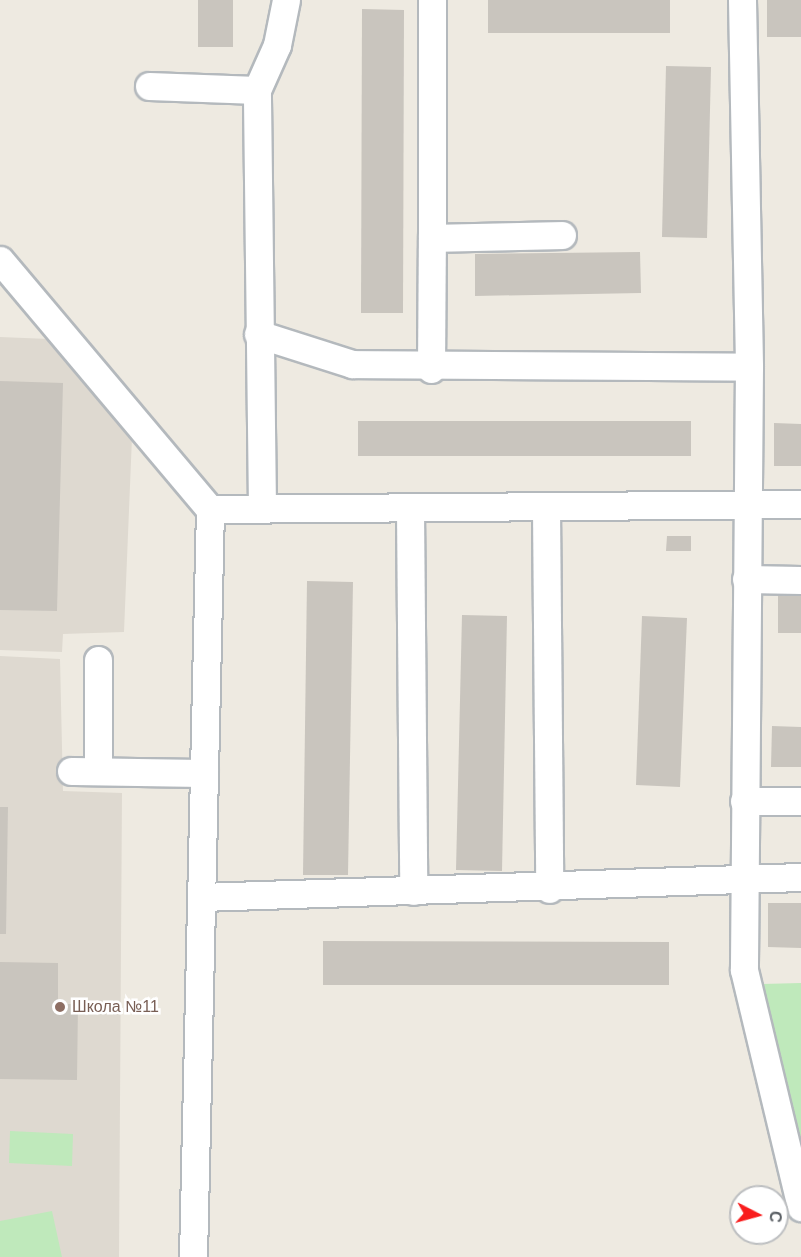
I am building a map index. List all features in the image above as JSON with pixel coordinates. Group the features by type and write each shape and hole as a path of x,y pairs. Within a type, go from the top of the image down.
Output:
{"street":[{"path":"262,508 258,334 257,90 278,45 286,0"},
{"path":"431,369 432,0"},
{"path":"742,0 749,367 741,881 744,970 801,1207"},
{"path":"150,86 257,90"},
{"path":"432,237 562,235"},
{"path":"0,260 210,509 194,1257"},
{"path":"258,334 352,364 431,369 749,367"},
{"path":"210,509 546,509 748,502 801,504"},
{"path":"546,509 549,889"},
{"path":"410,510 413,891"},
{"path":"746,579 801,580"},
{"path":"98,660 98,771"},
{"path":"71,771 204,773"},
{"path":"744,801 801,801"},
{"path":"201,897 549,889 801,878"}],"shaded area":[{"path":"0,337 49,339 132,437 124,632 63,634 62,652 0,650"},
{"name":"Школа №11","path":"0,656 60,659 63,791 122,793 119,1257 0,1257"}],"green space":[{"path":"801,983 801,1152 759,984"},
{"path":"10,1131 73,1134 72,1166 9,1163"},
{"path":"52,1211 62,1257 0,1257 0,1221"}],"building":[{"path":"198,0 233,0 233,47 198,47"},
{"path":"488,0 670,0 670,33 488,33"},
{"path":"767,0 801,0 801,37 767,37"},
{"path":"362,9 404,10 403,313 361,313"},
{"path":"666,66 711,67 707,238 662,237"},
{"path":"640,252 641,293 475,296 475,254"},
{"path":"0,381 63,383 57,611 0,610"},
{"path":"358,421 691,421 691,456 358,456"},
{"path":"774,423 801,424 801,466 774,466"},
{"path":"667,536 691,536 691,551 666,551"},
{"path":"307,581 353,582 348,875 303,875"},
{"path":"778,594 801,594 801,633 778,633"},
{"path":"462,615 507,616 502,871 456,870"},
{"path":"642,616 687,618 680,787 636,785"},
{"path":"772,726 801,727 801,767 771,767"},
{"path":"0,807 8,807 6,934 0,934"},
{"path":"768,903 801,903 801,948 768,947"},
{"path":"323,941 669,942 669,985 323,985"},
{"path":"0,962 58,963 58,1004 78,1004 77,1080 0,1079"}],"place":[{"name":"Школа №11","path":"60,1007"}]}
